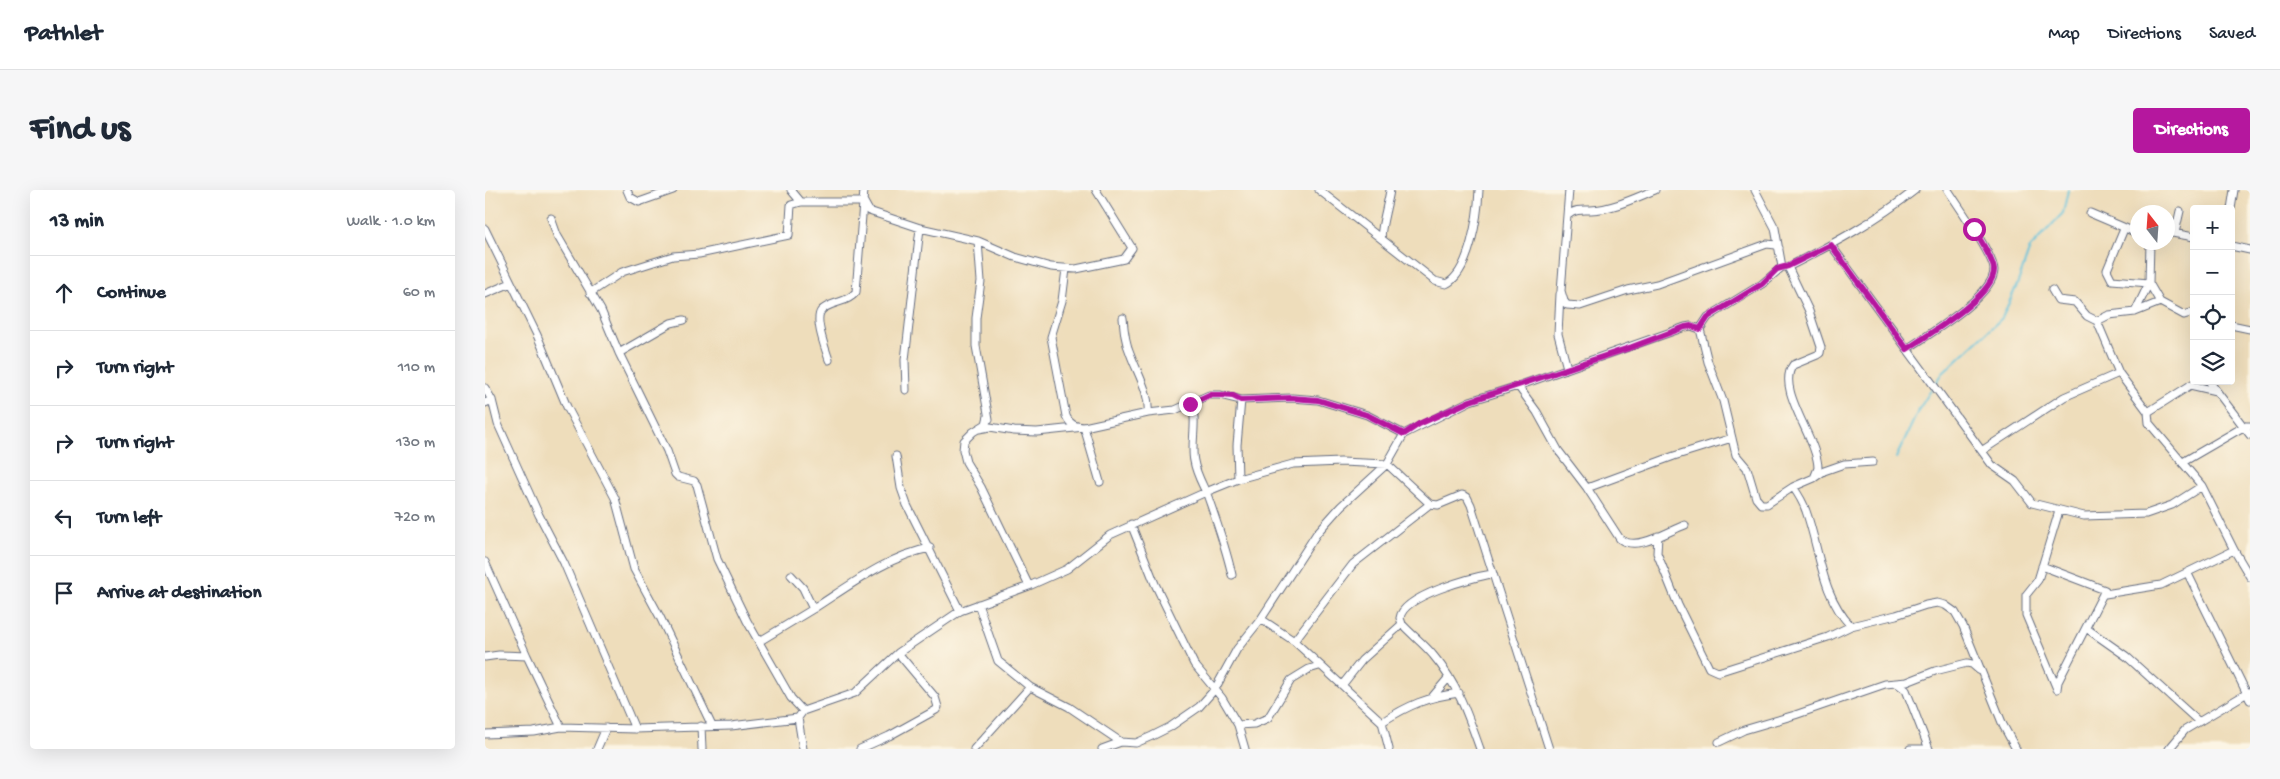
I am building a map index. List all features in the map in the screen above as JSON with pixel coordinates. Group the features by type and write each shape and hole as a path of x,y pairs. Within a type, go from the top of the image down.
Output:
{"street":[{"path":"627,190 630,197 639,202 673,190"},
{"path":"829,360 820,330 819,316 821,311 827,306 852,297 855,292 864,190"},
{"path":"864,202 869,211 920,228 978,241 1015,257 1066,269 1124,259 1133,248 1096,190"},
{"path":"1319,190 1435,281 1446,284 1456,277 1471,242 1478,210 1479,190"},
{"path":"1381,239 1380,233 1387,212 1390,190"},
{"path":"1567,368 1558,325 1569,190"},
{"path":"1568,215 1578,210 1603,208 1655,190"},
{"path":"1755,190 1775,228 1785,267 1809,311 1821,348 1820,353 1817,355 1793,365 1788,375 1794,403 1807,428 1818,463 1814,478"},
{"path":"1873,462 1844,464 1824,471 1814,478 1793,487 1767,504 1761,504 1756,498 1747,468 1737,455 1723,401 1708,362 1700,329 1708,317 1762,284 1785,267 1831,245 1889,210 1915,190"},
{"path":"1907,349 1964,309 1988,286 1994,271 1992,263 1974,229 1948,190"},
{"path":"2232,205 2234,190"},
{"path":"792,192 801,202"},
{"path":"590,293 622,272 673,256 699,254 789,235 792,192"},
{"path":"1569,199 1578,210"},
{"path":"791,205 801,202 864,202"},
{"path":"2175,223 2180,211"},
{"path":"2090,213 2130,231"},
{"path":"551,218 557,235 610,330 619,353 667,452 675,474 678,477 694,481 697,485 717,560 747,621 800,714 803,749"},
{"path":"906,390 905,360 920,228"},
{"path":"485,229 537,335 567,407 615,498 634,569 660,617 712,726"},
{"path":"2124,229 2107,270 2108,276 2112,280 2149,283"},
{"path":"2175,233 2190,236"},
{"path":"978,241 981,282 976,318 976,346 988,416 992,426 997,428"},
{"path":"1561,291 1567,305 1580,306 1629,290 1657,284 1767,244 1775,245 1779,248"},
{"path":"1831,245 1960,424 1983,450 1992,465 2015,481 2032,503 2084,516 2146,514 2173,505 2202,486"},
{"path":"2235,247 2250,250"},
{"path":"2135,312 2149,283 2150,250"},
{"path":"1066,269 1062,301 1051,337 1066,416 1074,426 1084,427"},
{"path":"485,294 511,283"},
{"path":"2149,283 2160,302 2184,315 2190,313"},
{"path":"2052,290 2058,300 2075,302 2087,316 2097,321 2119,373 2148,412 2149,422 2202,486 2234,550 2250,577"},
{"path":"2097,321 2109,315 2135,312 2160,302"},
{"path":"1123,318 1124,333 1130,354 1149,400 1148,413"},
{"path":"619,353 671,323 684,320"},
{"path":"978,604 998,661 1030,687 1069,707 1121,742 1137,746 1199,707 1215,689 1242,641 1261,619 1317,533 1341,506 1387,464 1404,434 1419,424 1470,401 1632,347 1685,327 1691,326 1700,329"},
{"path":"2235,326 2250,329"},
{"path":"1983,450 2064,397 2119,373"},
{"path":"2148,412 2190,385"},
{"path":"2199,385 2218,392"},
{"path":"2212,385 2247,426 2250,435"},
{"path":"1518,386 1537,412 1558,450 1587,488 1609,524 1625,543 1639,544 1685,525"},
{"path":"485,388 488,401 498,424 539,515 564,563 635,729"},
{"path":"979,429 997,428 1037,432 1084,427 1148,413 1175,410 1209,395 1233,396 1241,400 1292,398 1318,400 1367,415 1404,434"},
{"path":"1238,479 1237,445 1241,400"},
{"path":"1190,404 1194,408 1195,416 1192,441 1193,461 1218,526 1232,575"},
{"path":"988,416 986,424 964,441 963,450 966,462 996,516 1029,586"},
{"path":"2183,462 2247,426"},
{"path":"1084,427 1100,482"},
{"path":"1587,488 1674,456 1732,438"},
{"path":"896,456 901,488 907,505 960,611"},
{"path":"485,734 534,732 561,727 635,729 760,723 800,714 855,693 898,653 960,611 1029,586 1067,568 1110,535 1131,524 1238,479 1306,462 1387,464 1430,504 1438,505 1462,495 1467,498 1549,749"},
{"path":"1793,487 1806,509 1828,590 1836,609 1851,626"},
{"path":"1294,641 1353,564 1430,504"},
{"path":"2059,511 2038,580 2026,595 2026,615 2057,689 2058,682 2105,590"},
{"path":"1131,524 1155,584 1194,664 1215,689 1238,725 1245,749"},
{"path":"1658,536 1657,553 1678,605 1709,668 1719,672 1828,637 1851,626 1897,615 1926,605 1937,603 1945,605 1955,612 1963,626 2003,725 2016,749"},
{"path":"760,641 867,575 911,554 930,548"},
{"path":"2042,566 2105,590 2105,594 2161,585 2188,574 2234,550"},
{"path":"485,562 561,727"},
{"path":"1480,749 1459,693 1433,654 1403,624 1400,618 1403,610 1430,592 1463,580 1492,574"},
{"path":"2169,749 2185,730 2199,720 2249,695 2188,574"},
{"path":"791,575 803,588 813,609"},
{"path":"1261,619 1294,641 1319,666 1343,684 1382,722 1389,749"},
{"path":"1343,684 1362,660 1403,624"},
{"path":"2086,628 2127,656 2199,720"},
{"path":"860,749 889,736 938,707 935,698 898,653"},
{"path":"485,657 499,655 527,656"},
{"path":"1719,742 1744,730 1795,716 1885,684 1898,684 1935,671 1967,663 1972,664 1981,672"},
{"path":"1238,725 1254,724 1267,718 1291,680 1319,666"},
{"path":"1433,696 1449,677"},
{"path":"1898,684 1906,690 1929,749"},
{"path":"974,749 1030,687"},
{"path":"1382,722 1433,696 1459,693"},
{"path":"701,726 702,749"},
{"path":"597,749 606,728"},
{"path":"1102,749 1121,742"},
{"path":"1910,749 1923,749"}],"waterway":[{"path":"1936,383 1943,373 2002,318 2017,285 2030,248 2063,213 2068,190"},
{"path":"1896,458 1919,409 1933,387"}],"route":[{"path":"1190,404 1199,398 1209,395 1233,396 1241,400 1266,397 1318,400 1367,415 1404,434 1419,424 1470,401 1592,361 1685,327 1691,326 1700,329 1708,317 1762,284 1777,269 1788,266 1831,245 1907,349 1964,309 1988,286 1994,271 1992,263 1974,229"}]}
